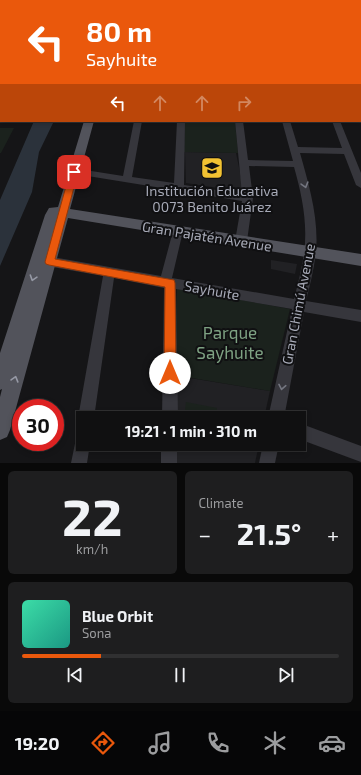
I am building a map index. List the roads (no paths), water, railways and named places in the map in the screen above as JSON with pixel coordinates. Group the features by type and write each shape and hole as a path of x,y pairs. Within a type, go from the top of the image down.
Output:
{"main road":[{"path":"129,0 138,0"},
{"path":"0,430 44,261 70,171 82,122"},
{"path":"70,171 89,122"},
{"name":"Gran Pajatén Avenue","path":"58,212 361,260"},
{"path":"0,381 44,261"}],"street":[{"path":"127,180 138,122"},
{"path":"179,187 181,122"},
{"path":"239,122 248,198 241,241"},
{"name":"Gran Chimú Avenue","path":"277,411 310,252 311,227 310,209 299,164 286,122"},
{"path":"336,122 361,185"},
{"path":"343,122 343,136"},
{"path":"294,150 348,153 361,156"},
{"path":"244,163 299,164"},
{"path":"70,171 248,198"},
{"path":"170,411 168,283 178,231"},
{"name":"Sayhuite","path":"44,261 361,316"},
{"path":"87,411 109,273"},
{"path":"306,434 361,454"},
{"path":"80,463 82,451"},
{"path":"169,463 170,451"},
{"path":"267,463 270,451"}],"place":[{"name":"Institución Educativa 0073 Benito Juárez","path":"212,168"}],"park label":[{"name":"Parque Sayhuite","path":"230,342"}]}
